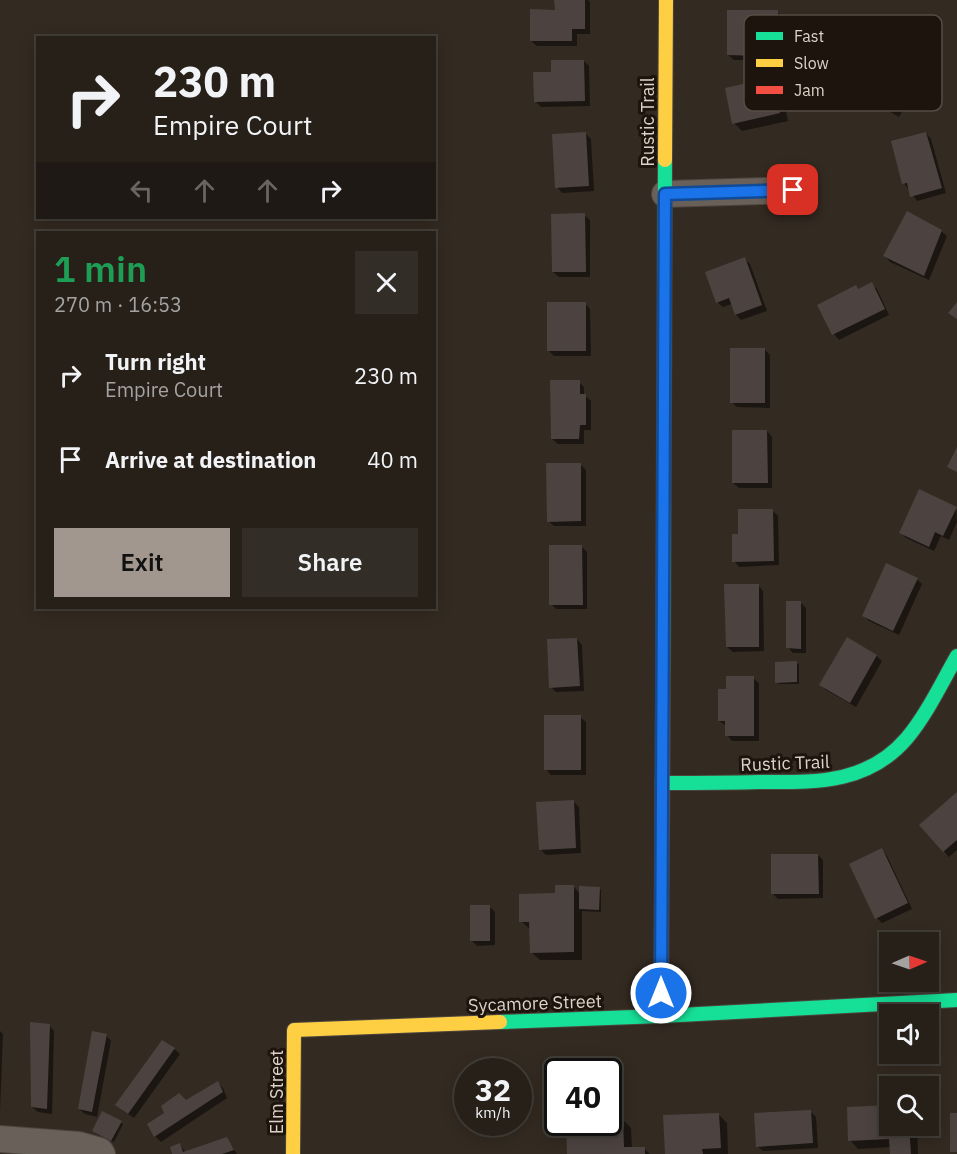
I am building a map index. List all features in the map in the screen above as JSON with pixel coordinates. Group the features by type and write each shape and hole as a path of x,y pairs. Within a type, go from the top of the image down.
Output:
{"street":[{"name":"Rustic Trail","path":"661,1016 666,0"},
{"path":"665,194 793,190"},
{"name":"Rustic Trail","path":"662,783 821,782 847,778 871,768 893,754 910,735 957,656"},
{"name":"Sycamore Street","path":"294,1030 661,1016 957,1000"},
{"name":"Elm Street","path":"293,1154 294,1030"},
{"path":"0,1139 80,1144 100,1151 102,1154"}],"building":[{"path":"554,0 585,0 585,29 572,29 572,41 530,41 530,9 555,10"},
{"path":"727,10 778,10 778,15 744,15 744,56 727,55"},
{"path":"551,60 584,60 585,101 534,102 533,72 551,72"},
{"path":"744,84 744,111 780,111 780,113 732,124 725,88"},
{"path":"586,132 589,186 555,188 552,134"},
{"path":"926,132 942,188 910,197 907,183 902,184 891,141"},
{"path":"907,211 942,230 924,276 883,256"},
{"path":"585,213 586,272 552,272 551,214"},
{"path":"745,257 762,305 735,315 729,298 716,303 705,272"},
{"path":"872,282 885,309 832,335 817,305 856,285 858,289"},
{"path":"547,302 586,302 586,351 547,351"},
{"path":"957,302 957,319 948,313"},
{"path":"730,348 765,348 765,403 730,403"},
{"path":"550,380 580,380 580,394 586,394 586,425 580,425 579,439 551,439"},
{"path":"732,430 767,430 768,483 732,483"},
{"path":"957,447 957,472 947,467"},
{"path":"546,463 581,463 581,521 547,522"},
{"path":"919,489 957,507 943,536 935,532 929,547 899,533"},
{"path":"738,509 773,509 774,561 732,562 732,534 738,534"},
{"path":"549,545 582,545 583,605 549,605"},
{"path":"886,563 918,578 893,631 862,616"},
{"path":"724,584 759,584 759,647 726,647"},
{"path":"786,601 801,601 801,649 786,648"},
{"path":"847,637 877,655 850,703 819,685"},
{"path":"577,638 580,686 549,688 547,639"},
{"path":"797,661 797,682 775,683 775,662"},
{"path":"726,676 754,676 754,736 725,736 725,721 718,721 718,689 726,689"},
{"path":"544,715 581,715 581,770 544,770"},
{"path":"957,792 957,840 943,852 919,825"},
{"path":"574,800 576,848 539,850 536,802"},
{"path":"882,848 908,903 875,919 849,864"},
{"path":"771,854 818,854 819,894 771,894"},
{"path":"555,885 574,885 574,952 530,953 529,922 519,922 519,894 555,893"},
{"path":"579,886 600,887 599,910 579,909"},
{"path":"470,905 490,905 490,941 470,941"},
{"path":"30,1022 50,1024 47,1109 31,1107"},
{"path":"92,1031 107,1034 92,1112 78,1109"},
{"path":"162,1040 175,1048 128,1114 115,1105"},
{"path":"218,1081 223,1092 154,1137 147,1124 164,1113 161,1106 179,1093 186,1100"},
{"path":"879,1106 879,1136 910,1136 911,1154 890,1154 889,1139 848,1141 847,1107"},
{"path":"811,1110 813,1143 756,1147 754,1113"},
{"path":"102,1111 122,1121 111,1141 92,1131"},
{"path":"719,1113 721,1148 702,1149 703,1154 665,1154 663,1115"},
{"path":"950,1113 957,1113 957,1152 950,1152"},
{"path":"622,1118 624,1147 645,1147 645,1154 567,1154 566,1136 622,1136"},
{"path":"227,1137 234,1150 222,1154 172,1154 170,1147 180,1143 183,1152"}],"traffic: fast":[{"path":"663,684 665,160"},
{"path":"662,783 800,782 839,778 857,773 875,765 907,738 927,709 957,656"},
{"path":"500,1022 957,1000"}],"traffic: slow":[{"path":"665,160 666,0"},
{"path":"293,1154 294,1030 500,1022"}],"traffic: jam":[{"path":"661,1016 663,684"}],"route":[{"path":"661,993 665,194 793,190"}]}
